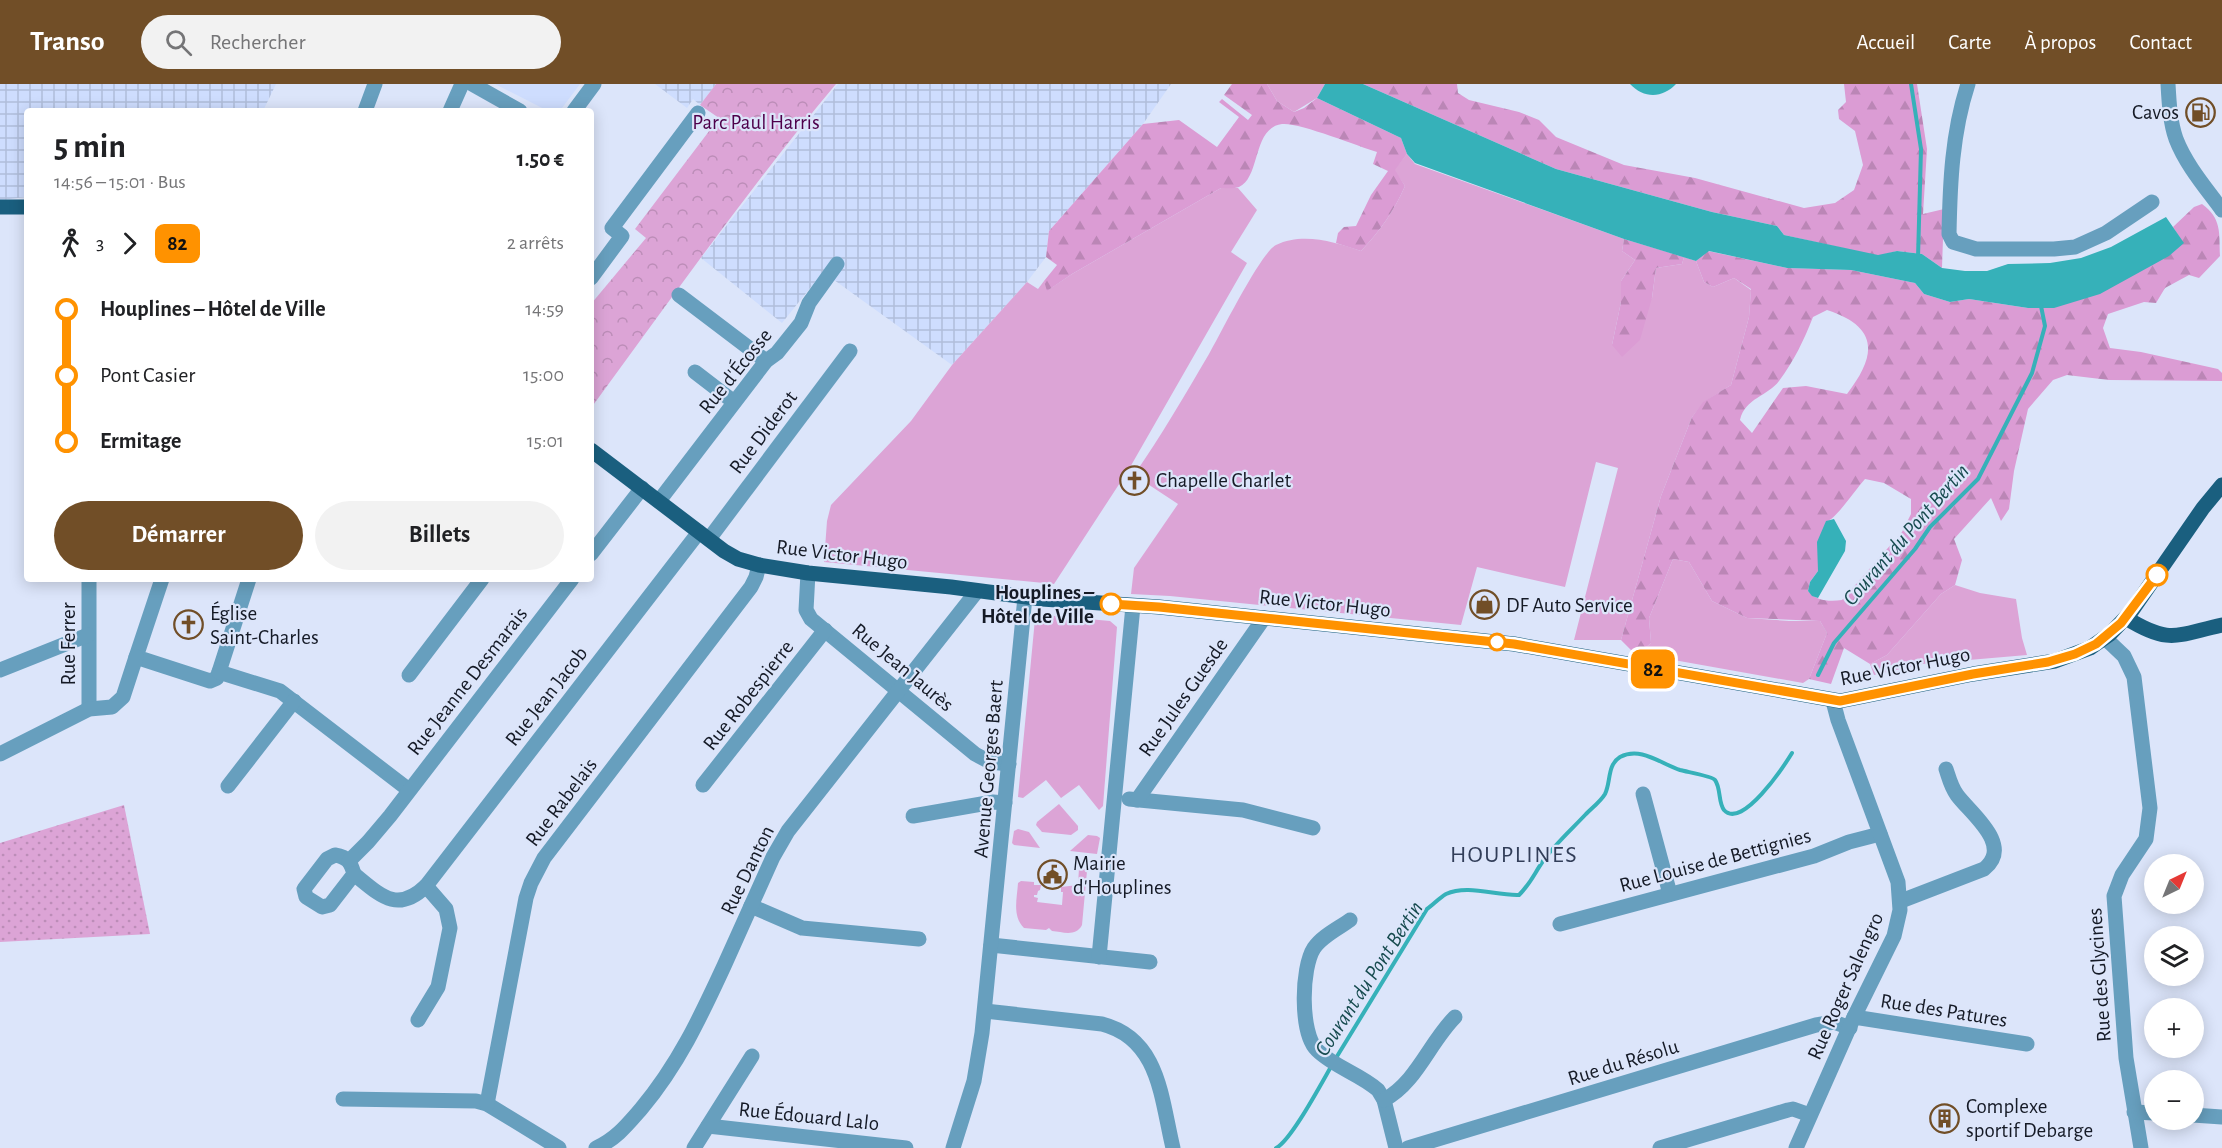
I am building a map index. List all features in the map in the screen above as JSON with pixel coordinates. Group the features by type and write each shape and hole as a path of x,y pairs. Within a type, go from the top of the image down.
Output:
{"main road":[{"path":"3,208 24,207"},
{"name":"Rue Victor Hugo","path":"594,452 731,556 759,565 808,573 1025,597 1264,618 1514,644 1833,701 1849,701 1973,674 2048,662 2084,651 2105,638 2126,618 2203,508 2222,485"},
{"path":"2126,618 2146,630 2163,636 2174,636 2222,625"}],"street":[{"path":"366,108 375,84"},
{"path":"451,108 462,84"},
{"path":"472,84 515,108"},
{"path":"576,108 594,84"},
{"path":"1968,84 1959,112 1953,146 1949,234 1953,242 1976,249 2075,247 2106,233 2152,202"},
{"path":"2168,84 2176,139 2188,162 2218,204"},
{"path":"594,274 622,236 612,228 698,113"},
{"name":"Rue d'Écosse","path":"659,501 766,361 777,353 801,322 809,303 837,264"},
{"path":"679,295 766,361"},
{"name":"Rue Diderot","path":"704,536 850,351"},
{"path":"695,372 734,402"},
{"path":"594,551 642,488"},
{"name":"Rue Jean Jacob","path":"426,886 704,536"},
{"name":"Rue Rabelais","path":"487,1104 526,898 535,873 544,858 751,587 759,565"},
{"name":"Rue Jean Jaurès","path":"808,573 806,610 812,619 983,759 998,764 1009,764"},
{"name":"Rue Ferrer","path":"89,582 89,709"},
{"path":"0,754 89,709 112,707 123,697 161,582"},
{"path":"136,657 210,681 217,678 248,582"},
{"path":"409,675 480,582"},
{"name":"Rue Jeanne Desmarais","path":"426,886 414,897 389,900 378,894 352,867 368,842 570,582"},
{"name":"Rue Danton","path":"596,1148 610,1142 623,1130 653,1094 684,1049 773,856 788,831 977,591"},
{"name":"Avenue Georges Baert","path":"953,1148 974,1081 985,1011 1025,597"},
{"path":"1099,957 1133,606"},
{"name":"Rue Jules Guesde","path":"1137,800 1264,618"},
{"name":"Rue Robespierre","path":"703,785 825,630"},
{"path":"0,670 88,635"},
{"name":"Rue des Glycines","path":"2105,638 2124,656 2134,677 2150,808 2146,839 2122,875 2115,896 2124,1038 2140,1148"},
{"path":"219,672 277,689 413,785"},
{"path":"228,786 294,701"},
{"name":"Rue Roger Salengro","path":"1796,1148 1852,1022 1894,936 1900,917 1901,901 1898,882 1833,701"},
{"path":"1901,901 1984,869 1992,860 1994,848 1987,829 1955,793 1946,769"},
{"path":"1643,794 1670,894"},
{"path":"1114,798 1243,810 1313,828"},
{"path":"913,816 993,802 1005,803"},
{"name":"Rue Louise de Bettignies","path":"1560,924 1814,856 1849,842 1880,834"},
{"path":"418,1020 438,987 450,928 446,909 426,886"},
{"path":"751,906 802,928 919,939"},
{"path":"1350,920 1314,948 1304,987 1308,1032 1313,1046 1324,1056 1373,1086 1384,1100 1396,1148"},
{"path":"991,945 1150,962"},
{"path":"985,1011 1102,1024 1124,1033 1138,1044 1152,1063 1173,1148"},
{"path":"1384,1100 1402,1089 1442,1030 1455,1017"},
{"name":"Rue des Patures","path":"1852,1022 2027,1044"},
{"name":"Rue du Résolu","path":"1408,1148 1816,1025 1852,1022"},
{"path":"694,1148 752,1056"},
{"path":"342,1099 469,1100 487,1104 559,1148"},
{"path":"1660,1148 1788,1110 1793,1109 1810,1115"},
{"path":"2134,1112 2144,1112"},
{"path":"2204,1116 2222,1117"},
{"name":"Rue Édouard Lalo","path":"708,1126 906,1148"}],"shaded area":[{"path":"0,84 276,84 264,108 24,108 24,197 0,200"},
{"path":"495,84 580,84 562,108 542,108"},
{"path":"655,84 716,84 700,105 693,99 687,108"},
{"path":"838,84 1171,84 1143,124 1049,231 1046,257 1027,282 952,365 823,272 782,323 701,258"},
{"path":"1325,84 1363,84 1556,169 1712,212 1777,226 1784,235 1878,255 1897,251 1922,254 1942,268 1987,271 2008,264 2050,263 2081,258 2111,247 2166,217 2184,243 2169,256 2100,294 2054,308 2028,308 1969,299 1950,302 1924,294 1915,283 1851,270 1787,268 1709,251 1696,261 1624,239 1415,163 1407,154 1401,138 1317,98"},
{"path":"1630,84 1676,84 1665,92 1653,95 1641,92"},
{"path":"1834,519 1846,541 1845,551 1818,598 1812,596 1808,591 1810,582 1818,571 1817,542 1826,521"}],"green space":[{"name":"Parc Paul Harris","path":"716,84 836,84 741,203 594,404 594,300 646,238 635,229 719,118 700,105"},
{"path":"1232,84 1267,84 1277,101 1294,112 1317,98 1401,138 1407,154 1395,170 1405,186 1391,212 1361,251 1336,243 1338,233 1344,227 1356,226 1371,195 1388,171 1373,164 1377,152 1314,130 1282,124 1272,127 1266,134 1251,174 1239,187 1221,188 1072,274 1047,291 1044,281 1057,265 1046,257 1049,231 1143,124 1179,120 1217,147 1239,117 1219,102 1222,99 1248,120 1252,115 1224,95"},
{"path":"1267,84 1325,84 1317,98 1294,112 1277,101"},
{"path":"1363,84 1457,84 1458,93 1469,100 1519,112 1539,120 1556,137 1624,165 1695,178 1804,208 1835,203 1854,190 1863,165 1855,131 1839,119 1838,110 1846,102 1844,84 1917,84 1927,149 1923,214 1944,209 1942,268 1922,254 1897,251 1878,256 1784,235 1777,226 1712,212 1556,169"},
{"path":"1407,154 1415,164 1624,239 1622,251 1635,260 1621,281 1621,302 1612,345 1652,298 1656,268 1682,264 1684,257 1696,261 1704,282 1713,287 1734,278 1751,290 1749,317 1731,385 1704,402 1692,417 1661,496 1621,640 1574,640 1618,468 1596,462 1565,587 1477,567 1461,625 1131,594 1134,568 1178,504 1134,475 1191,385 1261,262 1276,245 1297,239 1341,244 1361,251 1386,220 1401,195 1405,186 1394,170"},
{"path":"1221,188 1238,188 1257,210 1231,252 1247,263 1129,469 1054,584 824,562 827,521 831,505 911,421 952,365 1027,282 1038,289 1044,281 1048,290"},
{"path":"2202,204 2213,215 2218,227 2220,256 2199,278 2189,275 2165,288 2156,303 2144,302 2108,314 2103,328 2110,348 2141,352 2218,369 2222,373 2222,381 2109,380 2067,375 2053,380 2028,409 2014,471 2009,509 2001,521 1991,498 1954,539 1962,560 1955,585 1941,594 1887,655 1870,664 1844,648 1831,684 1809,679 1827,633 1820,621 1747,618 1712,601 1689,562 1673,559 1649,618 1651,643 1644,649 1631,650 1621,640 1661,496 1692,417 1703,402 1731,385 1749,317 1751,289 1734,278 1713,287 1704,282 1696,261 1708,251 1787,268 1851,270 1915,283 1924,294 1950,302 1969,299 2028,308 2183,243 2173,227 2194,207","holes":["1827,310 1844,317 1864,334 1868,344 1868,355 1857,380 1847,394 1806,386 1783,388 1752,433 1740,420 1743,413 1752,402 1779,381 1798,350 1813,317","1865,479 1884,483 1911,499 1911,514 1902,532 1842,600 1819,599 1808,591 1810,582 1818,571 1826,522 1841,510"]},
{"path":"1624,239 1684,257 1682,264 1656,268 1652,298 1640,340 1622,357 1612,345 1621,302 1621,281 1635,260 1622,251"},
{"path":"1673,559 1689,562 1712,601 1747,618 1820,621 1827,633 1809,679 1803,683 1657,657 1644,649 1651,643 1649,618"},
{"path":"1955,585 1980,593 2016,599 2027,655 1922,664 1874,675 1870,664 1887,655 1941,594"},
{"path":"1044,615 1110,621 1117,627 1103,806 1099,810 1079,785 1061,798 1046,780 1023,798 1018,797 1035,619"},
{"path":"1059,804 1078,826 1078,830 1071,835 1042,832 1036,825"},
{"path":"124,805 150,934 0,942 0,843"},
{"path":"1018,829 1029,832 1040,848 1014,845 1012,843 1014,831"},
{"path":"1088,835 1100,838 1097,854 1070,851"},
{"path":"1079,868 1087,871 1082,925 1079,929 1069,933 1052,931 1049,928 1046,930 1024,928 1017,913 1018,883 1021,881 1034,882 1034,885 1041,885 1037,895 1034,895 1038,898 1037,902 1062,905 1061,887 1078,885"}],"waterway":[{"name":"Courant du Pont Bertin","path":"1911,84 1921,149 1918,258"},
{"name":"Courant du Pont Bertin","path":"1818,675 1834,643 1915,549 1930,527 1978,479 2032,373 2045,326 2041,306"},
{"name":"Courant du Pont Bertin","path":"1336,1058 1427,909 1446,894 1455,891 1473,890 1519,895 1553,849 1603,797 1613,764 1620,757 1628,754 1643,755 1680,770 1715,780 1722,807 1732,814 1741,811 1762,794 1792,753"},
{"name":"Courant du Pont Bertin","path":"1276,1148 1298,1123 1332,1065"}],"bus line":[{"name":"82","path":"1111,604 1224,613 1282,621 1485,640 1833,701 1849,701 1947,679 2048,662 2084,651 2110,634 2121,623 2157,575"}],"place":[{"name":"Cavos","path":"2200,112"},
{"name":"Chapelle Charlet","path":"1135,480"},
{"name":"Houplines – Hôtel de Ville","path":"1111,604"},
{"name":"DF Auto Service","path":"1485,605"},
{"name":"Église Saint-Charles","path":"189,625"},
{"name":"Mairie d'Houplines","path":"1052,875"},
{"name":"Complexe sportif Debarge","path":"1945,1118"}],"district":[{"name":"HOUPLINES","path":"1514,854"}]}
